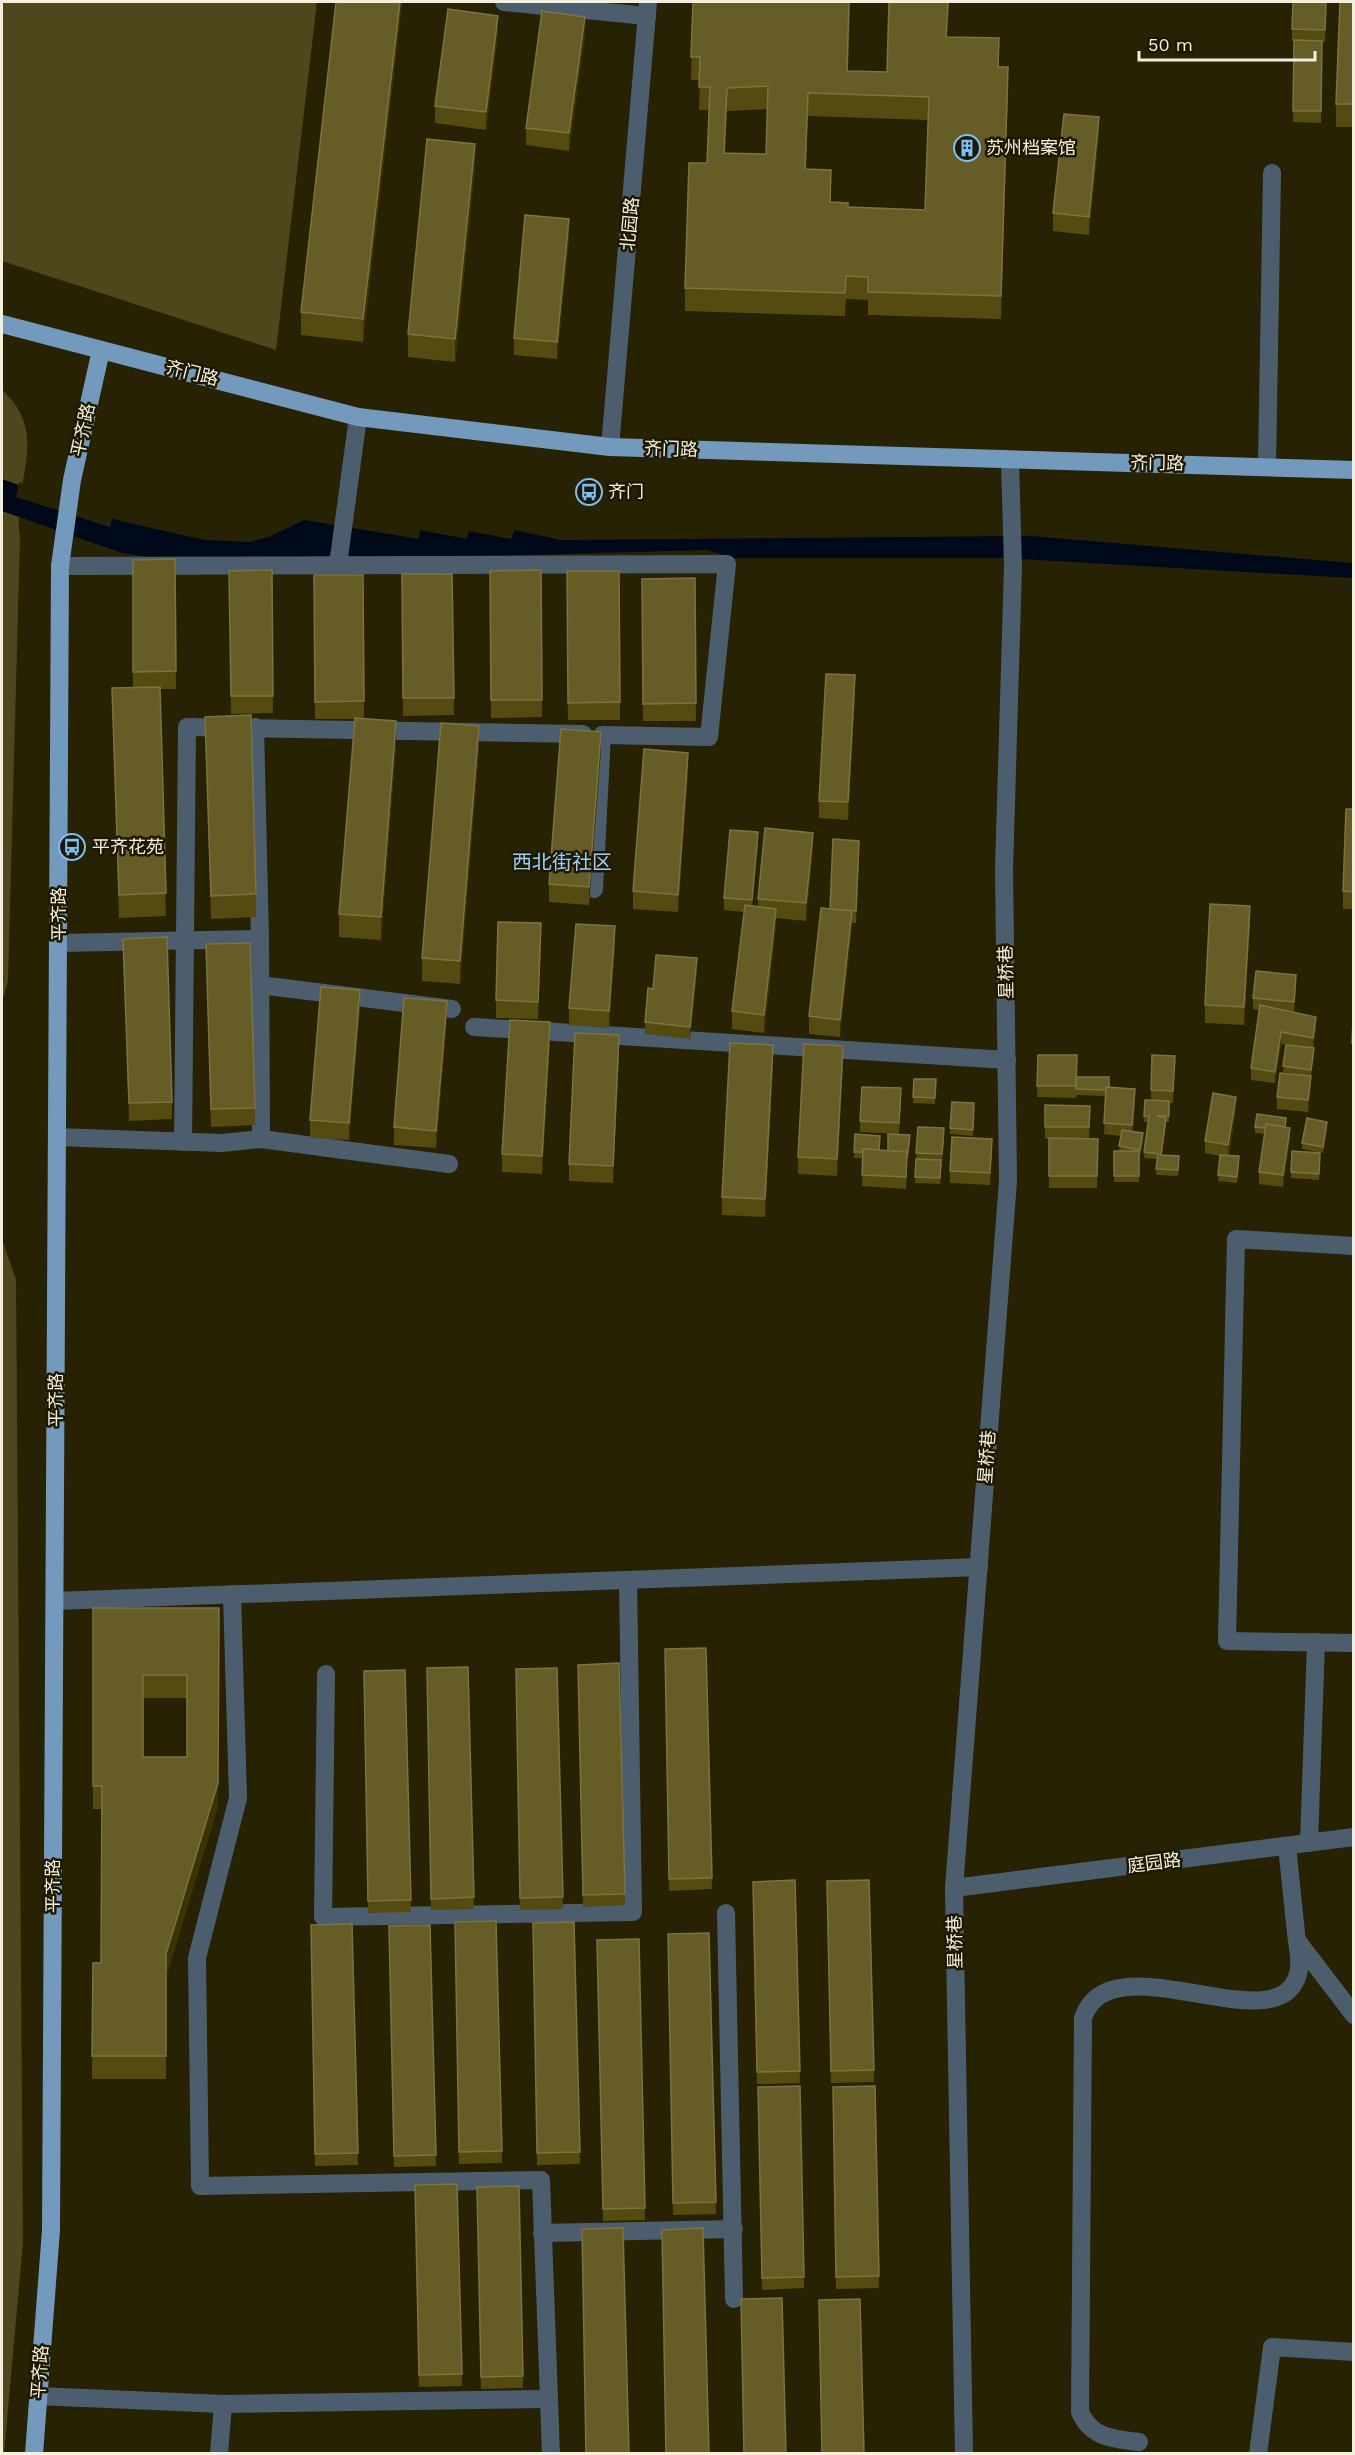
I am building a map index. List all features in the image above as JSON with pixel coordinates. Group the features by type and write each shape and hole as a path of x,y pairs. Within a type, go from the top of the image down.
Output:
{"main road":[{"name":"齐门路","path":"2,324 358,417 610,447 1353,470"},
{"name":"平齐路","path":"34,2454 51,2230 60,566 72,480 101,350"}],"street":[{"path":"504,2 647,9"},
{"name":"北园路","path":"610,447 647,9"},
{"path":"1267,466 1272,173"},
{"path":"338,564 358,417"},
{"name":"星桥巷","path":"964,2454 954,1888 1008,1181 1004,869 1013,567 1010,460"},
{"path":"60,566 727,564 709,737 187,727 183,1142"},
{"path":"255,727 260,939 261,1139"},
{"path":"594,889 602,735"},
{"path":"59,943 260,939"},
{"path":"260,985 452,1010"},
{"path":"474,1027 1007,1060"},
{"path":"57,1137 222,1143 261,1139 449,1164"},
{"path":"1353,1246 1236,1239 1227,1641 1353,1643"},
{"path":"55,1601 979,1567"},
{"path":"326,1674 323,1917 633,1912 628,1580"},
{"path":"232,1594 238,1798 197,1958 200,2186 541,2181 551,2454"},
{"path":"1309,1843 1316,1642"},
{"name":"庭园路","path":"954,1888 1353,1837"},
{"path":"1139,2442 1099,2435 1084,2422 1080,2412 1083,2018 1094,1997 1116,1989 1138,1987 1265,2001 1276,1998 1293,1984 1298,1974 1297,1940 1287,1846"},
{"path":"726,1913 734,2299"},
{"path":"1297,1940 1353,2015"},
{"path":"543,2233 734,2229"},
{"path":"1258,2454 1272,2347 1353,2352"},
{"path":"38,2396 223,2404 548,2399"},
{"path":"219,2454 223,2404"}],"shaded area":[{"path":"2,2 317,2 276,350 2,261"},
{"path":"2,390 17,407 25,424 27,442 19,516 8,981 2,1002"},
{"path":"2,1240 16,1279 23,2242 4,2454 2,2453"}],"water":[{"path":"2,479 120,521 205,540 249,542 269,537 304,520 419,539 420,530 467,539 469,531 512,539 514,530 561,540 1031,536 1353,563 1353,578 1001,558 734,558 707,550 194,564 122,553 2,511"}],"pier":[{"path":"19,482 113,515 110,527 16,497"}],"building":[{"path":"336,2 400,2 363,319 301,312"},
{"name":"苏州档案馆","path":"693,2 849,2 847,71 887,72 889,2 948,2 946,37 999,38 998,67 1008,67 1001,296 868,292 868,277 846,276 845,293 685,288 689,163 707,163 710,87 699,87 700,57 691,57","holes":["768,86 766,154 724,153 727,88","808,93 929,97 925,210 848,207 848,203 830,202 831,170 805,169"]},
{"path":"1293,2 1326,2 1325,30 1292,29"},
{"path":"1340,2 1353,2 1353,104 1336,104"},
{"path":"448,9 498,16 486,112 435,106"},
{"path":"542,11 585,17 569,133 526,128"},
{"path":"1294,40 1322,41 1321,111 1293,111"},
{"path":"1064,114 1099,117 1089,217 1053,213"},
{"path":"427,139 475,144 455,339 408,334"},
{"path":"525,215 569,219 557,342 514,338"},
{"path":"175,559 176,671 133,672 133,560"},
{"path":"272,570 273,696 231,696 229,571"},
{"path":"541,570 542,700 491,700 490,571"},
{"path":"567,571 619,571 620,702 568,703"},
{"path":"402,574 452,574 454,698 403,698"},
{"path":"314,575 363,575 364,701 315,702"},
{"path":"695,578 696,703 643,704 642,579"},
{"path":"826,674 855,675 848,802 819,801"},
{"path":"160,687 166,893 119,895 112,688"},
{"path":"251,715 256,894 211,896 205,717"},
{"path":"355,718 396,721 381,917 339,914"},
{"path":"441,723 479,726 460,961 422,958"},
{"path":"561,729 601,732 589,887 549,884"},
{"path":"644,749 688,753 678,895 633,891"},
{"path":"1346,809 1353,809 1353,892 1343,891"},
{"path":"765,828 813,833 806,903 758,899"},
{"path":"730,830 758,832 752,900 724,898"},
{"path":"833,839 859,841 856,911 830,909"},
{"path":"1210,904 1250,906 1244,1007 1205,1005"},
{"path":"745,905 776,909 764,1015 732,1011"},
{"path":"821,908 852,911 840,1020 809,1016"},
{"path":"498,922 541,923 538,1002 496,1000"},
{"path":"576,924 615,926 609,1011 569,1008"},
{"path":"167,937 172,1102 129,1103 123,939"},
{"path":"250,943 255,1108 211,1109 206,944"},
{"path":"656,955 697,958 690,1027 645,1022 648,988 653,989"},
{"path":"1256,971 1296,975 1294,1002 1253,998"},
{"path":"321,987 360,990 349,1123 310,1120"},
{"path":"404,998 447,1001 436,1131 394,1127"},
{"path":"1260,1005 1316,1017 1313,1038 1281,1032 1275,1072 1251,1068"},
{"path":"510,1020 550,1022 542,1156 502,1154"},
{"path":"575,1033 619,1035 613,1166 569,1164"},
{"path":"730,1043 773,1045 765,1199 722,1197"},
{"path":"804,1044 843,1046 837,1159 798,1157"},
{"path":"1286,1045 1314,1048 1311,1070 1283,1066"},
{"path":"1038,1055 1077,1055 1076,1086 1037,1086"},
{"path":"1152,1055 1175,1056 1173,1091 1151,1090"},
{"path":"1280,1073 1311,1076 1308,1100 1277,1097"},
{"path":"1077,1077 1109,1077 1109,1087 1106,1087 1106,1090 1076,1089"},
{"path":"914,1079 936,1079 935,1098 913,1097"},
{"path":"862,1087 901,1088 899,1123 860,1121"},
{"path":"1106,1087 1135,1089 1132,1125 1104,1123"},
{"path":"1213,1093 1236,1097 1228,1145 1205,1141"},
{"path":"1145,1100 1169,1101 1169,1116 1157,1116 1166,1118 1161,1155 1179,1156 1178,1170 1156,1169 1158,1154 1144,1152 1149,1116 1144,1116"},
{"path":"952,1102 974,1103 973,1130 950,1128"},
{"path":"1045,1105 1090,1106 1089,1127 1045,1127"},
{"path":"1257,1114 1286,1118 1285,1127 1266,1124 1266,1128 1255,1127"},
{"path":"1307,1118 1327,1122 1323,1147 1302,1143"},
{"path":"1266,1124 1290,1128 1283,1175 1259,1172"},
{"path":"918,1127 944,1128 942,1154 916,1153"},
{"path":"1122,1130 1143,1133 1140,1150 1119,1146"},
{"path":"855,1134 880,1136 879,1150 863,1149 863,1152 854,1152"},
{"path":"888,1134 910,1135 907,1158 907,1152 888,1151"},
{"path":"952,1137 992,1139 990,1173 950,1171"},
{"path":"1049,1138 1098,1139 1097,1176 1049,1176"},
{"path":"863,1149 907,1152 906,1177 862,1175"},
{"path":"1114,1151 1139,1151 1139,1176 1114,1176"},
{"path":"1292,1151 1320,1153 1319,1174 1291,1172"},
{"path":"1220,1155 1239,1156 1237,1177 1218,1175"},
{"path":"916,1159 941,1160 940,1178 915,1177"},
{"path":"93,1608 219,1608 218,1783 166,1954 166,2056 92,2056 93,1963 101,1963 102,1786 93,1786","holes":["143,1675 187,1675 187,1757 143,1757"]},
{"path":"706,1648 712,1878 669,1879 665,1649"},
{"path":"619,1663 625,1894 583,1895 578,1665"},
{"path":"468,1667 474,1897 431,1899 427,1668"},
{"path":"557,1668 563,1897 520,1898 516,1669"},
{"path":"405,1670 411,1900 368,1901 364,1671"},
{"path":"795,1880 800,2071 757,2072 753,1882"},
{"path":"869,1880 874,2070 831,2071 827,1881"},
{"path":"496,1921 502,2151 459,2152 455,1922"},
{"path":"574,1922 580,2152 537,2153 533,1923"},
{"path":"352,1924 358,2153 315,2154 311,1925"},
{"path":"430,1925 436,2155 394,2156 389,1926"},
{"path":"709,1933 716,2202 673,2203 668,1934"},
{"path":"639,1939 645,2208 603,2209 597,1940"},
{"path":"800,2086 804,2277 762,2278 758,2087"},
{"path":"875,2086 879,2276 836,2277 833,2087"},
{"path":"457,2184 462,2374 419,2375 415,2185"},
{"path":"519,2186 523,2376 481,2377 477,2187"},
{"path":"623,2228 629,2454 586,2454 582,2229"},
{"path":"703,2228 709,2454 666,2454 662,2230"},
{"path":"782,2298 786,2454 744,2454 741,2299"},
{"path":"860,2299 864,2454 822,2454 819,2300"}],"place":[{"name":"苏州档案馆","path":"967,148"},
{"name":"齐门","path":"589,492"},
{"name":"平齐花苑","path":"72,847"}],"district":[{"name":"西北街社区","path":"562,862"}]}
